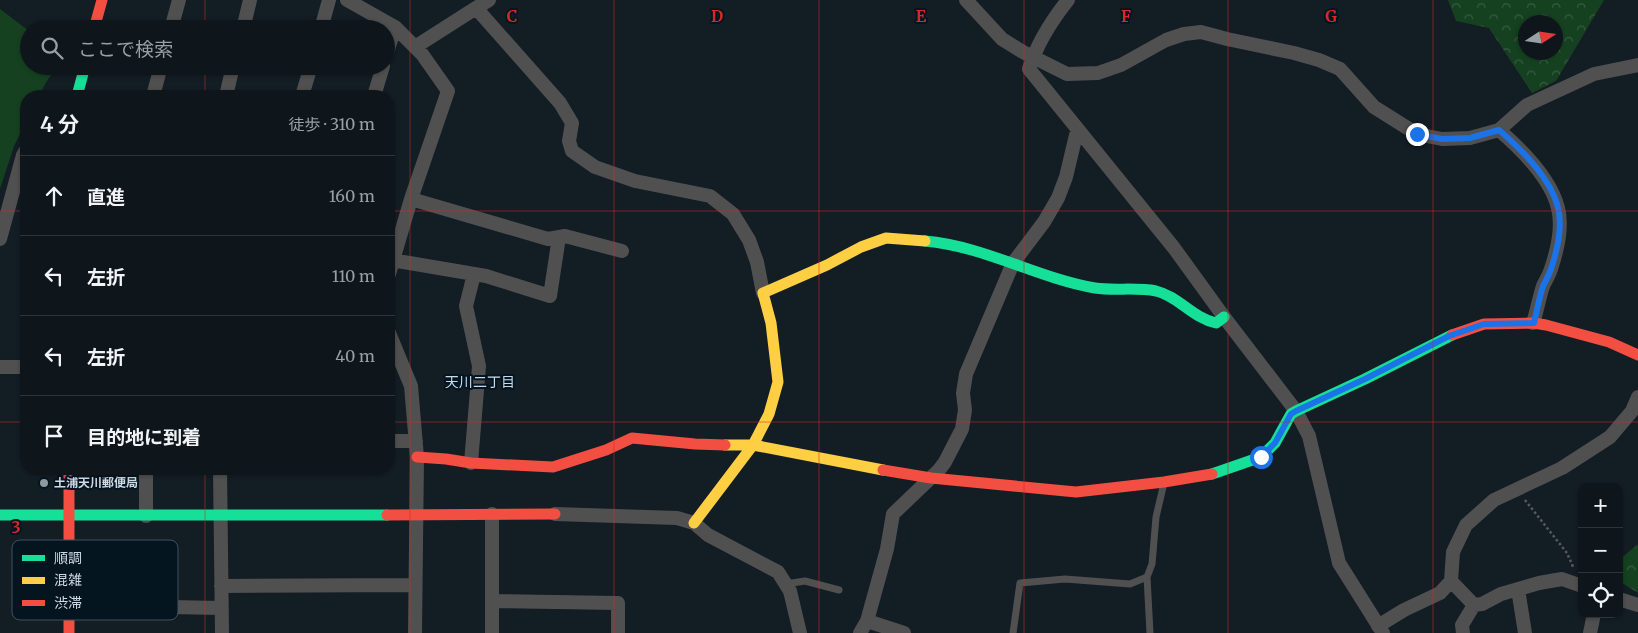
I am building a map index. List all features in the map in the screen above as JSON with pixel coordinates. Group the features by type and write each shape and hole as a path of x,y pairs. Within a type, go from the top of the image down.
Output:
{"street":[{"path":"96,20 102,0"},
{"path":"173,20 179,0"},
{"path":"245,20 250,0"},
{"path":"323,20 329,0"},
{"path":"347,0 383,20"},
{"path":"415,47 488,0"},
{"path":"966,0 1002,39 1067,74 1098,73 1121,65 1166,40 1184,34 1202,32 1294,53 1319,60 1340,69 1374,106 1417,134 1442,139 1470,138 1499,130 1527,105 1594,74 1638,65"},
{"path":"1068,0 1058,12 1033,57 1029,69 1174,248 1296,411 1309,436 1339,563 1381,630 1404,610 1440,593 1451,581 1453,552 1466,525 1494,500 1562,468 1610,437 1632,411 1638,397"},
{"path":"476,8 560,103 572,123 569,141 572,151 595,167 635,181 710,196 733,214 749,240 757,262 771,323 778,382 769,414 753,445 694,523"},
{"path":"395,27 422,54 448,91 410,199 395,250"},
{"path":"78,90 82,75"},
{"path":"155,90 159,75"},
{"path":"227,90 231,75"},
{"path":"304,90 308,75"},
{"path":"376,90 380,75"},
{"path":"1499,130 1518,146 1544,179 1554,194 1559,210 1560,233 1551,270 1543,287 1534,323"},
{"path":"904,633 863,627 887,549 893,514 945,462 962,429 965,410 963,393 966,374 1013,262 1044,222 1058,198 1066,177 1076,135 1079,132"},
{"path":"0,239 20,166"},
{"path":"410,199 548,240 565,236 622,251"},
{"path":"395,261 474,274 550,296 559,237"},
{"path":"763,293 827,265 861,247 886,238 909,239 941,242 1013,262 1042,274 1095,288 1156,291 1170,297 1206,321 1216,323 1224,317"},
{"path":"471,463 479,366 466,306 474,274"},
{"path":"417,457 446,458 471,463 553,467 606,450 632,438 695,444 753,445 931,478 1076,492 1164,482 1218,473 1261,457 1275,443 1291,414 1296,411 1365,379 1449,336 1484,324 1534,323 1546,325 1609,342 1638,355"},
{"path":"395,347 411,386 416,441 415,633"},
{"path":"0,367 20,367"},
{"path":"395,441 416,441"},
{"path":"69,475 69,540"},
{"path":"146,475 146,516"},
{"path":"220,475 222,633"},
{"path":"492,514 492,633"},
{"path":"0,515 556,514 677,518 694,523 708,534 778,572 790,591 800,633"},
{"path":"1474,605 1482,604 1518,589 1539,583 1562,579 1578,585"},
{"path":"1451,581 1474,605"},
{"path":"221,586 415,585"},
{"path":"1518,589 1525,633"},
{"path":"1623,600 1638,605"},
{"path":"492,601 618,603 618,633"},
{"path":"1463,633 1462,625 1474,605"},
{"path":"178,607 222,608"},
{"path":"1590,633 1593,618"},
{"path":"70,620 70,633"}],"lane":[{"path":"1150,633 1147,577 1152,564 1156,517 1164,482"},
{"path":"1013,633 1020,583 1064,579 1130,584 1147,577"},
{"path":"785,584 805,581 839,590"}],"path":[{"path":"1517,489 1567,553 1578,577"}],"green space":[{"path":"1448,0 1604,0 1556,81 1532,93 1489,28 1456,21"},
{"path":"0,9 20,24 20,75 51,75 42,90 20,90 20,134 14,146 0,189"},
{"path":"1638,544 1638,593 1623,584 1623,557"}],"traffic: fast":[{"path":"79,90 83,75"},
{"path":"925,241 968,249 1052,277 1095,288 1156,291 1171,297 1200,317 1216,323 1224,317"},
{"path":"1212,474 1261,457 1275,443 1291,414 1296,411 1452,335"},
{"path":"0,515 387,515"}],"traffic: slow":[{"path":"725,445 753,445 769,414 778,382 771,323 763,293 827,265 861,247 886,238 925,241"},
{"path":"694,523 753,445 883,470"}],"traffic: jam":[{"path":"96,20 102,0"},
{"path":"1452,335 1484,324 1533,323 1609,342 1638,355"},
{"path":"417,457 471,463 553,467 606,450 632,438 725,445"},
{"path":"883,470 931,478 1076,492 1164,482 1212,474"},
{"path":"69,475 69,540"},
{"path":"387,515 555,514"},
{"path":"69,620 69,633"}],"place":[{"name":"土浦天川郵便局","path":"44,483"}],"district":[{"name":"天川二丁目","path":"480,382"}],"route":[{"path":"1261,457 1275,443 1291,414 1296,411 1365,379 1449,336 1484,324 1534,323 1543,287 1551,270 1560,233 1559,210 1554,194 1518,146 1499,130 1470,138 1442,139 1417,134"}]}
